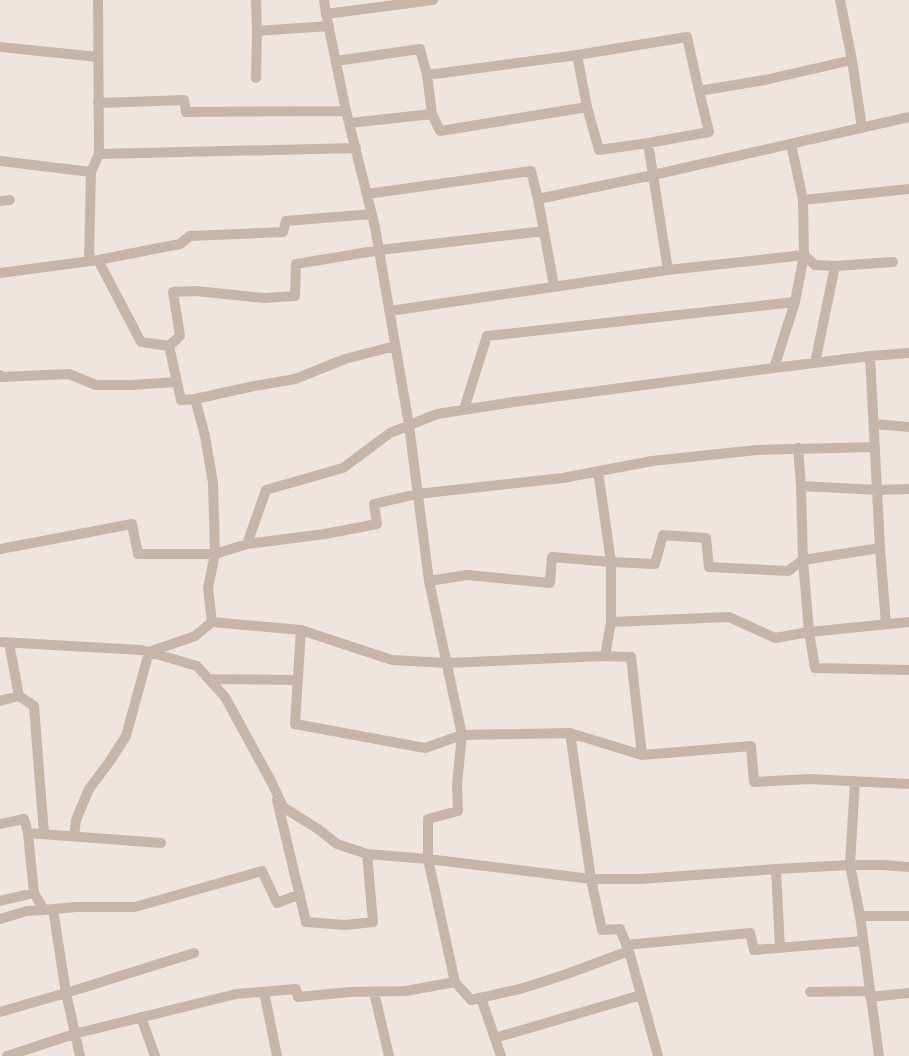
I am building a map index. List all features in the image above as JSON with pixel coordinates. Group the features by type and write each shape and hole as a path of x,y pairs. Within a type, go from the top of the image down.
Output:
{"street":[{"path":"98,0 99,154 91,172 94,260 141,342 169,346"},
{"path":"256,0 256,78"},
{"path":"324,0 346,111 380,250 409,425 429,581 462,735 457,784 458,811 428,819 428,859 455,982 471,1000 520,989 549,980 627,948 750,933 754,950 863,941"},
{"path":"326,14 433,0"},
{"path":"840,0 852,60 862,128"},
{"path":"257,31 329,26"},
{"path":"426,75 577,55 687,37 709,132 648,144 599,150 587,107 577,55"},
{"path":"0,48 98,57"},
{"path":"336,61 420,49 432,114 440,131 587,107"},
{"path":"699,91 765,80 852,60"},
{"path":"98,103 184,100 186,112 346,111"},
{"path":"350,123 432,114"},
{"path":"538,199 653,175 909,117"},
{"path":"648,144 668,270"},
{"path":"774,368 795,302 804,255 803,200 791,144"},
{"path":"99,154 356,148"},
{"path":"0,161 91,172"},
{"path":"367,194 531,171 538,199 554,286"},
{"path":"803,200 909,189"},
{"path":"0,273 94,260 180,244 190,236 283,232 286,221 372,214"},
{"path":"169,346 180,336 173,292 196,291 264,298 295,296 296,264 380,250 544,231"},
{"path":"390,311 668,270 804,255 815,265 835,266 892,262"},
{"path":"815,363 835,266"},
{"path":"464,409 487,336 795,302"},
{"path":"169,346 180,400 195,399 295,379 319,368 345,359 396,346"},
{"path":"247,544 266,490 343,468 390,434 437,414 514,402 774,368 870,356 909,353"},
{"path":"870,356 876,447 880,548 886,624"},
{"path":"0,375 1,377 69,374 96,385 130,385 176,382"},
{"path":"195,399 205,436 213,483 215,554 208,588 212,622"},
{"path":"874,424 909,427"},
{"path":"0,549 132,524 138,554 215,554 247,544 325,534 377,524 374,504 417,494 563,478 652,461 757,450 876,447"},
{"path":"798,448 801,486 803,560 809,632 814,668 909,670"},
{"path":"598,471 611,562 612,622 605,656"},
{"path":"801,486 878,490 909,489"},
{"path":"429,581 467,575 550,583 552,557 655,564 663,535 706,538 709,567 788,571 803,560 880,548"},
{"path":"612,622 729,617 775,638 809,632 909,622"},
{"path":"149,652 195,636 212,622 301,630 392,660 447,662 605,656 631,657 642,754"},
{"path":"301,630 295,724 425,748 462,735 570,733 642,754 751,746 754,782 810,779 909,784"},
{"path":"44,834 34,706 19,696 5,642 141,650 197,666 225,697 273,785 283,807 318,829 338,844 368,854 428,859 591,879 641,879 850,865 909,867"},
{"path":"74,836 76,820 89,789 126,736 149,652"},
{"path":"209,679 298,680"},
{"path":"0,701 19,696"},
{"path":"570,733 591,879 602,930 620,929 627,948 658,1056"},
{"path":"855,781 850,865 860,916 879,1056"},
{"path":"273,785 306,922 345,925 373,922 368,854"},
{"path":"0,824 24,819 28,833 34,893 49,909 74,1034 80,1056"},
{"path":"28,833 161,843"},
{"path":"776,869 780,948"},
{"path":"0,919 27,911 49,909 76,907 135,907 262,871 276,903 300,894"},
{"path":"0,901 34,893"},
{"path":"860,916 909,916"},
{"path":"0,1012 66,993 194,952"},
{"path":"7,1056 74,1034 236,994 296,989 298,997 350,992 406,991 455,982"},
{"path":"264,992 277,1056"},
{"path":"374,992 389,1056"},
{"path":"810,992 870,994 909,993"},
{"path":"495,1038 641,995"},
{"path":"481,998 501,1056"},
{"path":"141,1017 155,1056"}]}
